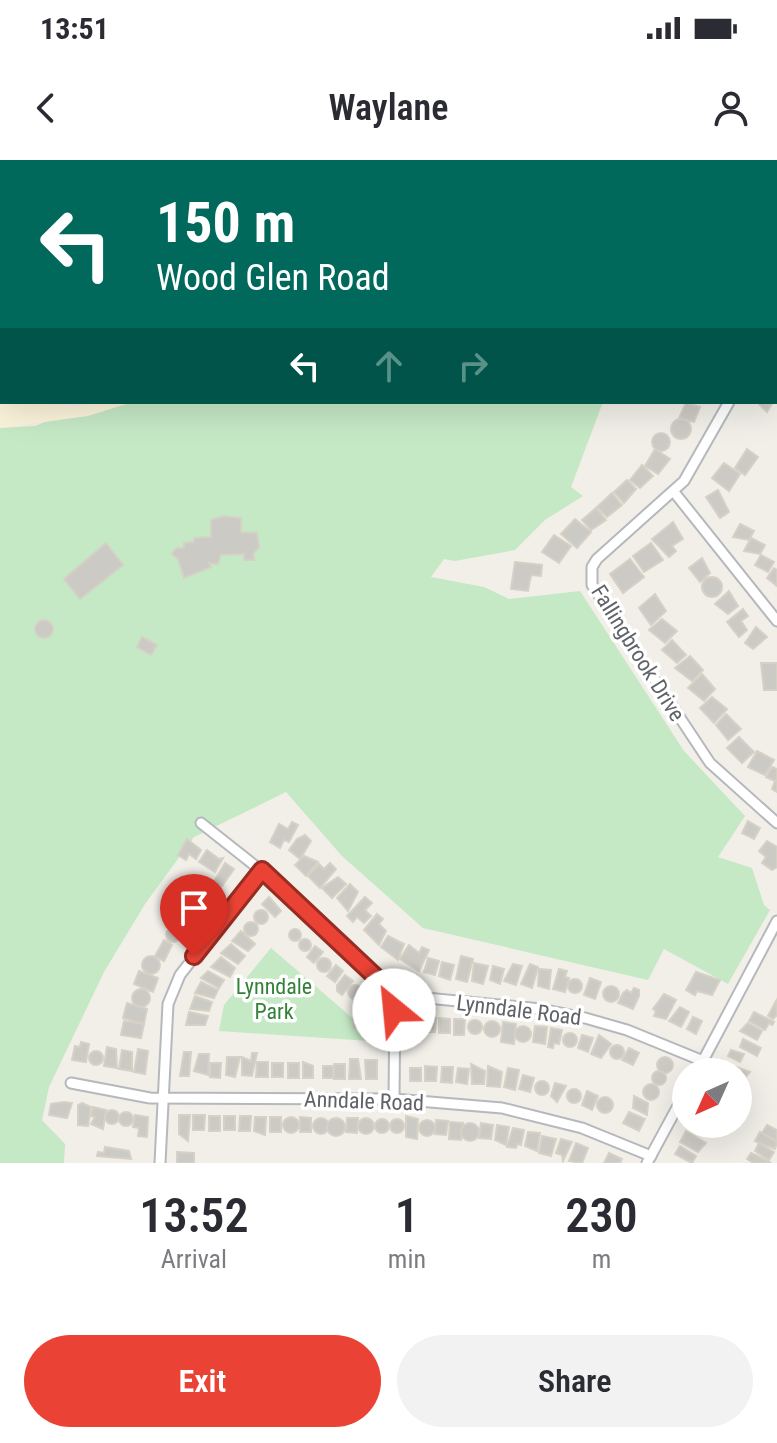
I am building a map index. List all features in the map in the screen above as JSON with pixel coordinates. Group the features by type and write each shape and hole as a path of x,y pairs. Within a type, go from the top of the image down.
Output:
{"street":[{"name":"Fallingbrook Drive","path":"728,404 684,481 597,559 592,567 592,585 710,763 777,823"},
{"path":"674,492 777,621"},
{"path":"201,823 262,870 395,995 394,1099"},
{"path":"160,1163 168,1004 180,975 262,870"},
{"path":"705,1058 777,921"},
{"name":"Lynndale Road","path":"395,995 556,1012 627,1030 696,1058"},
{"name":"Anndale Road","path":"71,1083 162,1098 394,1099 502,1108 582,1128 649,1159"},
{"path":"649,1159 672,1117"}],"green space":[{"path":"89,404 602,404 571,487 583,496 545,520 515,550 455,561 444,559 431,577 484,587 509,599 580,591 684,751 745,816 718,857 752,868 764,905 770,910 728,984 664,949 648,980 423,928 342,856 286,792 194,837 145,904 104,972 49,1087 42,1120 65,1144 64,1163 0,1163 0,428 35,426"},
{"name":"Lynndale Park","path":"271,948 357,1022 383,1023 384,1042 219,1031 224,1005"}],"sand":[{"path":"0,404 127,404 88,416 0,428"}],"building":[{"path":"686,404 700,407 694,422 679,418"},
{"path":"759,404 772,404 767,412"},
{"path":"681,419 688,422 691,429 688,436 681,439 674,436 671,429 674,422"},
{"path":"661,433 670,442 661,451 652,442"},
{"path":"655,449 670,459 658,474 645,466"},
{"path":"747,449 758,457 745,475 735,468"},
{"path":"724,463 740,474 729,491 712,478"},
{"path":"642,465 653,476 640,488 630,480"},
{"path":"627,480 636,489 624,503 614,492"},
{"path":"718,490 729,512 720,518 706,497"},
{"path":"612,493 622,505 607,517 597,507"},
{"path":"596,508 606,520 591,530 582,520"},
{"path":"223,516 241,518 241,532 257,533 259,547 253,554 254,560 244,560 244,554 221,555 218,564 209,563 211,567 184,578 178,559 172,554 176,548 184,548 184,543 194,542 194,538 211,537 211,520"},
{"path":"575,519 591,532 577,548 561,534"},
{"path":"673,522 683,539 672,546 676,551 669,557 652,539"},
{"path":"740,524 754,531 749,540 733,537"},
{"path":"554,535 571,546 559,563 542,552"},
{"path":"751,538 765,545 760,554 744,551"},
{"path":"106,543 123,565 80,599 64,579"},
{"path":"651,543 663,560 644,572 633,556"},
{"path":"761,555 774,562 768,572 755,565"},
{"path":"702,558 710,573 700,582 689,568"},
{"path":"630,559 644,577 623,593 610,574"},
{"path":"515,562 542,565 541,576 531,575 528,591 511,589"},
{"path":"774,568 777,570 777,586 767,578"},
{"path":"712,577 719,580 722,587 719,594 712,597 705,594 702,587 705,580"},
{"path":"729,591 738,606 728,614 715,604"},
{"path":"655,594 666,611 651,625 639,608"},
{"path":"743,609 748,616 741,621 747,630 739,637 727,622"},
{"path":"662,619 677,631 665,643 649,630"},
{"path":"40,620 48,620 53,629 51,636 40,638 35,633 35,625"},
{"path":"756,627 767,637 753,649 745,643"},
{"path":"142,637 157,645 151,655 137,647"},
{"path":"672,640 686,655 677,663 662,650"},
{"path":"690,656 703,670 692,681 675,668"},
{"path":"761,663 777,663 777,690 764,690"},
{"path":"702,674 715,689 704,701 688,688"},
{"path":"712,697 727,709 714,723 700,708"},
{"path":"726,714 741,729 728,740 716,725"},
{"path":"739,737 754,752 742,763 727,748"},
{"path":"757,751 774,760 765,775 748,767"},
{"path":"772,767 777,769 777,792 772,789 775,781 766,777"},
{"path":"748,821 760,828 754,839 742,833"},
{"path":"292,822 298,825 289,842 284,840 280,848 270,842 279,824 288,829"},
{"path":"305,835 311,841 300,859 289,850 297,839"},
{"path":"187,839 201,850 196,859 189,854 186,860 178,855"},
{"path":"767,841 777,847 777,867 772,870 762,863 766,857 759,851"},
{"path":"207,850 219,859 223,858 215,872 199,862"},
{"path":"304,856 318,862 306,876 295,865"},
{"path":"225,863 234,869 220,889 212,885"},
{"path":"330,863 336,869 320,888 308,876 319,864 324,869"},
{"path":"338,877 346,884 332,898 322,888"},
{"path":"193,884 208,894 207,902 202,903 187,893"},
{"path":"350,884 358,892 348,911 337,898"},
{"path":"183,892 203,905 194,917 178,906 177,901"},
{"path":"269,897 281,911 275,917 262,904"},
{"path":"365,897 372,903 365,910 371,916 364,923 357,917 353,922 347,916"},
{"path":"177,908 191,921 183,932 167,921"},
{"path":"261,910 268,917 261,924 254,917"},
{"path":"377,914 383,919 379,924 386,931 379,945 364,930"},
{"path":"251,922 258,929 251,936 244,929"},
{"path":"173,928 180,935 173,942 166,935"},
{"path":"290,930 300,930 300,940 290,940"},
{"path":"241,931 255,944 248,951 232,941"},
{"path":"388,936 404,944 398,960 381,947"},
{"path":"164,940 172,945 164,961 155,956"},
{"path":"300,940 310,940 310,950 300,950"},
{"path":"231,944 245,956 238,964 221,953"},
{"path":"409,945 419,953 422,947 429,950 419,971 400,959"},
{"path":"315,946 323,952 314,963 307,957"},
{"path":"151,956 160,965 151,974 142,965"},
{"path":"461,956 473,959 467,982 456,979"},
{"path":"221,957 235,968 230,977 211,967"},
{"path":"324,958 331,965 324,972 317,965"},
{"path":"428,958 439,961 435,975 424,972"},
{"path":"442,962 454,965 450,980 439,976"},
{"path":"474,963 488,966 483,984 472,981"},
{"path":"513,964 522,966 516,985 504,981"},
{"path":"530,964 538,967 532,988 521,984"},
{"path":"336,965 343,971 335,982 327,976"},
{"path":"493,966 504,969 500,984 490,980"},
{"path":"539,969 551,970 549,989 538,986"},
{"path":"559,969 567,971 565,977 569,978 565,992 553,989"},
{"path":"139,971 158,978 153,992 134,984"},
{"path":"208,971 224,980 219,988 201,978"},
{"path":"696,972 720,980 712,995 697,991 695,995 686,990"},
{"path":"345,975 353,981 342,995 337,991 337,985"},
{"path":"590,978 601,982 595,999 584,995"},
{"path":"575,979 582,986 575,993 568,986"},
{"path":"201,982 218,990 214,998 195,993"},
{"path":"355,985 362,992 355,999 348,992"},
{"path":"611,986 619,994 611,1002 603,994"},
{"path":"634,988 639,990 639,996 633,1009 618,1003 623,993 627,990 631,993"},
{"path":"141,989 150,998 141,1007 132,998"},
{"path":"664,994 676,1000 666,1019 654,1016 656,1011 653,1009"},
{"path":"195,996 212,1002 209,1011 190,1009"},
{"path":"366,997 373,1004 366,1011 359,1004"},
{"path":"776,1001 777,1015 773,1019 768,1016"},
{"path":"127,1003 147,1009 144,1024 123,1018"},
{"path":"680,1007 689,1012 681,1027 669,1021"},
{"path":"189,1012 208,1016 205,1025 186,1025"},
{"path":"754,1012 774,1022 772,1025 769,1023 765,1030 749,1021"},
{"path":"367,1013 375,1013 376,1029 354,1028 354,1020 363,1020"},
{"path":"410,1016 422,1017 422,1038 410,1036"},
{"path":"425,1017 436,1018 435,1032 425,1032"},
{"path":"693,1017 702,1021 696,1034 687,1029"},
{"path":"439,1018 450,1019 450,1033 439,1033"},
{"path":"454,1019 465,1019 464,1035 454,1035"},
{"path":"475,1020 482,1027 475,1034 468,1027"},
{"path":"124,1021 144,1024 141,1038 121,1035"},
{"path":"492,1021 500,1029 492,1037 484,1029"},
{"path":"503,1022 516,1024 514,1044 501,1042"},
{"path":"748,1023 762,1031 757,1040 740,1031"},
{"path":"523,1026 531,1034 523,1042 515,1034"},
{"path":"535,1026 547,1027 545,1044 533,1042"},
{"path":"551,1028 562,1030 559,1044 554,1043 553,1048 548,1047"},
{"path":"570,1033 577,1040 570,1047 563,1040"},
{"path":"582,1035 593,1038 588,1052 578,1048"},
{"path":"599,1035 611,1044 601,1058 591,1054"},
{"path":"743,1039 761,1048 757,1056 740,1047"},
{"path":"81,1042 89,1044 86,1062 72,1060 75,1046 80,1047"},
{"path":"617,1045 624,1052 617,1059 610,1052"},
{"path":"107,1047 116,1049 117,1068 104,1066"},
{"path":"629,1048 639,1053 633,1065 622,1060"},
{"path":"138,1049 148,1051 145,1074 134,1072"},
{"path":"122,1050 132,1052 132,1071 119,1069"},
{"path":"731,1050 744,1054 742,1058 728,1056"},
{"path":"96,1051 103,1058 96,1065 89,1058"},
{"path":"184,1052 191,1052 189,1076 180,1076"},
{"path":"252,1053 257,1053 252,1076 242,1075 242,1057 251,1061"},
{"path":"199,1054 209,1054 208,1075 194,1071"},
{"path":"227,1057 240,1057 235,1077 226,1075"},
{"path":"665,1057 670,1060 670,1070 665,1073 660,1070 657,1065 660,1060"},
{"path":"350,1059 358,1059 361,1079 349,1079"},
{"path":"365,1060 377,1060 377,1079 366,1079"},
{"path":"257,1062 268,1062 268,1077 256,1077"},
{"path":"303,1062 313,1066 313,1078 303,1078"},
{"path":"210,1063 221,1063 220,1078 210,1077"},
{"path":"272,1063 283,1063 283,1077 272,1077"},
{"path":"288,1063 299,1063 299,1078 288,1078"},
{"path":"334,1064 345,1064 345,1079 334,1079"},
{"path":"471,1064 485,1071 484,1084 472,1084"},
{"path":"323,1066 333,1066 333,1078 323,1078"},
{"path":"425,1066 437,1067 436,1081 425,1081"},
{"path":"488,1066 502,1072 500,1087 487,1086"},
{"path":"442,1067 453,1067 452,1083 441,1082"},
{"path":"410,1068 421,1068 421,1081 410,1081"},
{"path":"458,1068 469,1069 467,1084 456,1082"},
{"path":"508,1068 519,1070 515,1090 504,1087"},
{"path":"659,1071 666,1078 659,1085 652,1078"},
{"path":"523,1075 534,1078 530,1092 519,1089"},
{"path":"542,1081 549,1088 542,1095 535,1088"},
{"path":"555,1083 566,1086 557,1102 551,1096"},
{"path":"651,1084 659,1092 651,1100 643,1092"},
{"path":"574,1089 581,1096 574,1103 567,1096"},
{"path":"587,1091 598,1096 592,1110 582,1105"},
{"path":"634,1096 648,1103 647,1115 633,1108"},
{"path":"605,1097 613,1105 605,1113 597,1105"},
{"path":"72,1103 67,1118 49,1115 51,1104"},
{"path":"82,1103 91,1107 88,1126 78,1125 78,1105"},
{"path":"93,1107 106,1110 103,1129 91,1124 95,1117 91,1116"},
{"path":"112,1110 119,1117 112,1124 105,1117"},
{"path":"126,1112 133,1119 126,1126 119,1119"},
{"path":"629,1112 645,1119 639,1131 623,1123"},
{"path":"135,1115 148,1117 147,1137 138,1136 139,1128 133,1127"},
{"path":"179,1115 190,1115 188,1141 179,1134"},
{"path":"193,1115 205,1115 204,1130 193,1130"},
{"path":"209,1116 220,1116 220,1131 209,1131"},
{"path":"224,1116 235,1116 235,1130 224,1130"},
{"path":"240,1116 251,1116 250,1131 239,1131"},
{"path":"406,1116 418,1119 417,1139 406,1137"},
{"path":"255,1117 266,1117 265,1135 254,1131"},
{"path":"270,1117 281,1117 281,1132 270,1132"},
{"path":"291,1117 299,1125 291,1133 283,1125"},
{"path":"300,1117 311,1118 311,1132 300,1132"},
{"path":"321,1118 327,1120 327,1132 321,1134 315,1132 313,1126 315,1120"},
{"path":"336,1118 345,1127 336,1136 327,1127"},
{"path":"347,1118 358,1118 357,1133 346,1132"},
{"path":"363,1118 369,1118 374,1126 372,1132 363,1134 358,1129 358,1123"},
{"path":"382,1119 389,1126 382,1133 375,1126"},
{"path":"397,1119 404,1126 397,1133 390,1126"},
{"path":"427,1120 433,1122 433,1134 427,1136 421,1134 419,1128 421,1122"},
{"path":"436,1120 448,1121 446,1135 435,1134"},
{"path":"450,1122 463,1123 461,1140 449,1139"},
{"path":"470,1123 479,1132 470,1141 461,1132"},
{"path":"481,1123 493,1125 491,1139 479,1138"},
{"path":"497,1125 509,1127 506,1145 495,1140"},
{"path":"767,1125 777,1130 777,1141 762,1133"},
{"path":"513,1128 524,1130 521,1145 517,1144 516,1148 507,1147"},
{"path":"528,1132 540,1133 537,1151 525,1146"},
{"path":"760,1132 777,1142 775,1149 755,1141"},
{"path":"542,1136 556,1139 551,1156 539,1153"},
{"path":"682,1138 698,1138 706,1143 698,1152 680,1142"},
{"path":"561,1139 572,1142 563,1161 562,1155 556,1153"},
{"path":"576,1143 588,1148 582,1163 569,1161"},
{"path":"759,1143 774,1152 769,1160 755,1151"},
{"path":"680,1146 696,1156 692,1163 675,1154"},
{"path":"105,1147 129,1151 131,1159 97,1156 98,1152 104,1153"},
{"path":"177,1152 194,1153 194,1163 177,1163"},
{"path":"609,1153 622,1159 620,1163 604,1163"},
{"path":"751,1153 771,1163 753,1163 747,1159"}],"route":[{"path":"194,956 262,870 358,956 395,995 394,1010"}]}
